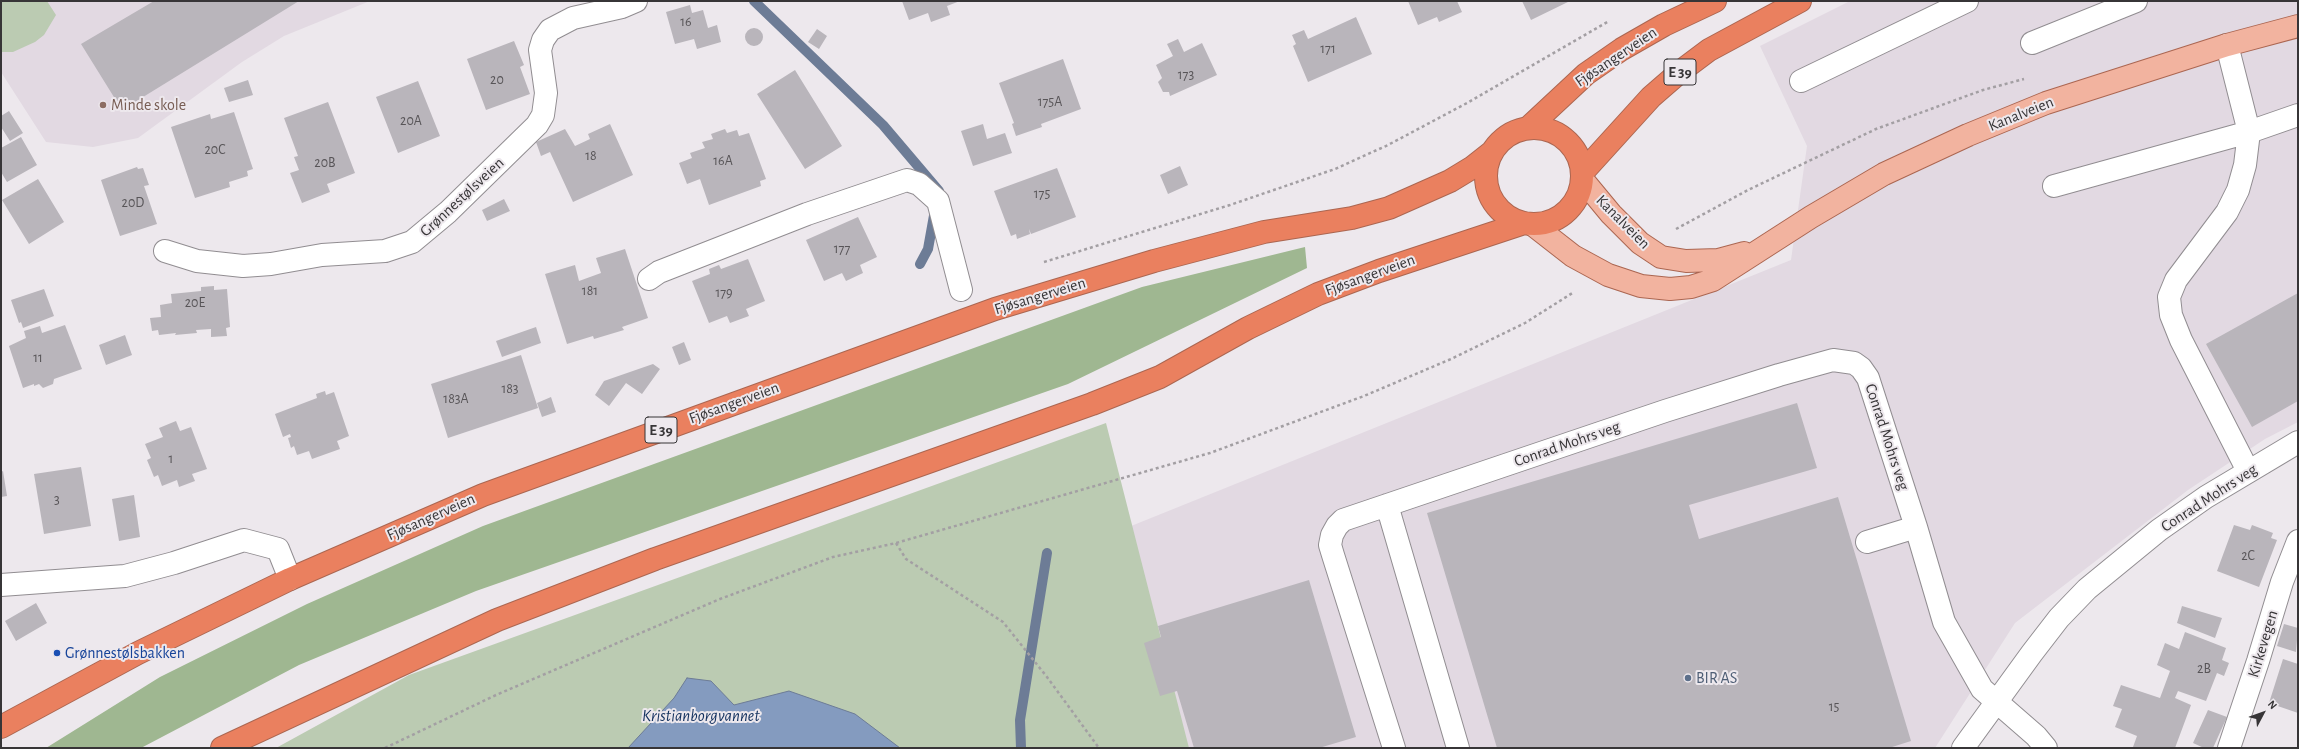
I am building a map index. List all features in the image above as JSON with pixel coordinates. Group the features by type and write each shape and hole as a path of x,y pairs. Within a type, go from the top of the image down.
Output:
{"highway":[{"name":"Fjøsangerveien","path":"1528,128 1586,74 1622,49 1664,25 1715,1"},
{"name":"E 39","path":"1582,176 1651,97 1681,71 1709,50 1800,1"},
{"name":"E 39","path":"1528,128 1542,128 1565,139 1577,154 1582,176 1580,190 1570,208 1552,220 1528,223 1502,211 1488,190 1486,177 1487,164 1492,152 1506,137 1528,128"},
{"name":"Fjøsangerveien","path":"1,726 138,653 290,579 483,495 995,310 1154,261 1264,232 1352,218 1389,208 1450,181 1473,167 1492,152"},
{"name":"Fjøsangerveien","path":"222,748 497,620 655,559 1092,404 1160,377 1248,328 1318,294 1379,271 1528,223"}],"main road":[{"name":"Kanalveien","path":"1528,223 1573,256 1608,275 1641,286 1670,289 1691,287 1713,280 1884,174 1968,135 2046,102 2227,45 2298,26"},
{"name":"Kanalveien","path":"1582,176 1611,214 1640,243 1661,257 1686,261 1718,260 1763,248"}],"street":[{"name":"Grønnestølsveien","path":"165,250 197,261 243,266 272,264 322,255 385,251 412,242 453,206 538,125 542,115 546,93 540,50 543,40 550,30 573,18 622,7 636,1"},
{"path":"1801,81 1967,1"},
{"path":"2032,43 2136,1"},
{"path":"2227,45 2249,132 2245,165 2238,190 2227,212 2176,280 2169,297 2171,315 2181,340 2248,471"},
{"path":"2054,186 2249,132 2298,115"},
{"path":"649,279 659,272 758,235 807,214 907,180 919,184 938,201 960,290"},
{"name":"Conrad Mohrs veg","path":"1394,748 1330,545 1334,530 1343,520 1672,409 1833,360 1854,363 1861,368 1868,378 1916,527 1944,622 1982,689 1996,701"},
{"name":"Conrad Mohrs veg","path":"1963,748 1996,701 2059,618 2088,589 2159,530 2206,497 2298,442"},
{"path":"1387,505 1458,748"},
{"path":"1867,542 1916,527"},
{"path":"1,585 125,576 174,563 244,540 278,549 290,579"},
{"name":"Kirkevegen","path":"2229,748 2282,582 2298,541"},
{"path":"1996,701 2036,736 2046,748"}],"path":[{"path":"385,748 496,695 720,599 833,557 896,543 1210,453 1364,396 1451,359 1525,323 1574,292"},
{"path":"896,543 906,559 1003,622 1047,677 1099,748"}],"shaded area":[{"name":"Minde skole","path":"1,1 370,1 284,36 242,62 138,138 93,147 46,142 1,72"},
{"path":"1850,1 2298,1 2298,422 2265,439 2188,490 2015,623 1935,748 1187,748 1084,545 1791,260 1807,146 1760,46"}],"green space":[{"path":"1,1 47,1 56,15 44,35 35,42 13,52 1,52"},
{"path":"1305,247 1307,268 1068,384 476,591 299,665 141,748 46,748 160,677 307,604 483,526 1142,287"},
{"path":"1106,423 1189,748 276,748 409,675"}],"water":[{"name":"Kristianborgvannet","path":"687,678 711,681 734,705 789,691 855,714 900,748 628,748 674,698"}],"building":[{"path":"154,1 299,1 122,110 81,44"},
{"path":"902,1 960,1 947,6 950,15 931,22 928,13 909,20"},
{"path":"1408,1 1457,1 1462,12 1439,22 1437,17 1418,25"},
{"path":"1522,1 1570,1 1531,20"},
{"path":"690,5 692,13 703,10 708,28 717,25 721,42 697,49 694,39 675,44 666,12"},
{"path":"1356,17 1372,54 1308,82 1293,46 1296,44 1292,35 1304,30 1308,39"},
{"path":"750,28 758,28 763,33 761,44 758,46 750,46 745,41 745,33"},
{"path":"817,29 827,36 819,49 808,42"},
{"path":"1178,39 1184,52 1202,43 1217,75 1170,96 1169,92 1163,92 1158,82 1162,78 1156,65 1173,56 1167,44"},
{"path":"514,41 524,65 520,67 530,94 486,110 467,59"},
{"path":"1063,59 1081,109 1041,124 1042,127 1016,136 1012,124 1014,123 999,83"},
{"path":"795,70 842,146 805,169 757,94"},
{"path":"248,80 253,95 229,102 224,88"},
{"path":"418,81 440,136 398,153 376,97"},
{"path":"328,102 355,173 327,184 330,192 302,203 290,173 299,170 294,157 298,156 284,118"},
{"path":"9,111 23,133 10,141 1,127 1,116"},
{"path":"234,112 253,169 247,171 248,176 229,182 230,187 195,198 171,127 210,114 211,119"},
{"path":"610,124 633,175 573,202 550,152 541,156 536,142 565,129 575,146 590,139 588,134"},
{"path":"983,124 987,139 1005,133 1012,153 973,166 961,131"},
{"path":"725,129 727,133 737,130 739,136 749,133 766,179 760,181 761,186 709,205 700,179 687,184 679,163 692,158 690,153 705,148 702,142 713,139 711,134"},
{"path":"21,137 37,165 7,182 1,172 1,148"},
{"path":"1180,166 1188,185 1168,194 1160,175"},
{"path":"137,167 138,169 143,168 149,185 144,186 157,224 120,236 101,180"},
{"path":"1057,168 1076,217 1031,234 1029,229 1030,234 1017,239 1016,234 1011,236 994,191"},
{"path":"38,179 64,222 29,244 2,200"},
{"path":"504,199 510,211 487,221 482,210"},
{"path":"858,217 877,257 860,265 863,273 846,281 842,273 824,281 806,240"},
{"path":"625,249 648,318 622,327 624,330 594,339 593,336 567,344 545,274 575,265 579,281 601,273 596,258"},
{"path":"748,259 765,301 746,309 749,316 730,323 727,316 709,323 692,281 710,274 709,269 719,265 721,269"},
{"path":"214,286 214,290 227,289 230,327 226,328 227,336 211,337 211,329 196,330 197,333 175,335 176,333 159,335 158,330 152,331 150,318 161,317 160,305 172,303 171,294 201,291 201,287"},
{"path":"44,289 54,316 23,328 21,322 19,323 11,300"},
{"path":"2298,293 2298,401 2252,427 2206,344"},
{"path":"65,325 82,369 54,379 53,384 43,388 39,384 34,386 34,384 23,388 9,346 26,338 24,331 40,326 42,333"},
{"path":"536,327 541,343 502,357 496,341"},
{"path":"125,335 132,355 106,365 99,345"},
{"path":"684,342 691,360 679,365 672,347"},
{"path":"521,355 538,408 448,438 431,384"},
{"path":"653,364 660,369 642,394 626,383 609,406 595,395 604,381"},
{"path":"325,391 326,395 334,392 349,436 337,441 340,449 312,459 309,451 297,455 294,446 291,448 288,438 291,437 290,434 283,437 275,414 317,398 316,394"},
{"path":"551,397 556,412 542,417 537,403"},
{"path":"1797,403 1817,468 1689,505 1699,539 1838,497 1911,741 1889,748 1497,748 1427,513"},
{"path":"176,421 180,431 191,427 207,469 192,474 195,481 179,487 177,480 162,486 158,475 154,477 147,460 151,458 145,444 163,437 159,428"},
{"path":"81,467 91,526 44,534 34,474"},
{"path":"3,471 7,496 1,497 1,472"},
{"path":"134,495 140,537 119,541 112,499"},
{"path":"2234,525 2250,530 2252,525 2273,533 2271,538 2277,540 2259,587 2217,571"},
{"path":"1309,580 1356,737 1319,748 1194,748 1177,691 1160,696 1144,643 1161,637 1158,626"},
{"path":"36,603 47,623 16,641 5,621"},
{"path":"2182,606 2222,618 2215,638 2177,623"},
{"path":"2284,624 2298,628 2296,652 2277,646"},
{"path":"2185,632 2226,648 2222,660 2229,663 2224,676 2217,673 2206,701 2178,691 2175,698 2191,705 2175,748 2133,747 2137,736 2115,727 2122,709 2113,706 2121,685 2160,698 2170,671 2157,665 2165,643 2179,649"},
{"path":"2283,659 2298,664 2298,713 2269,703"},
{"path":"2208,710 2227,717 2213,748 2204,748 2193,743"}],"waterway":[{"path":"754,1 883,125 939,191"},
{"path":"920,264 928,249 935,210"},
{"path":"1021,748 1020,720 1047,553"}],"place":[{"name":"Minde skole","path":"103,105"},
{"name":"Grønnestølsbakken","path":"57,653"},
{"name":"BIR AS","path":"1688,678"}]}
